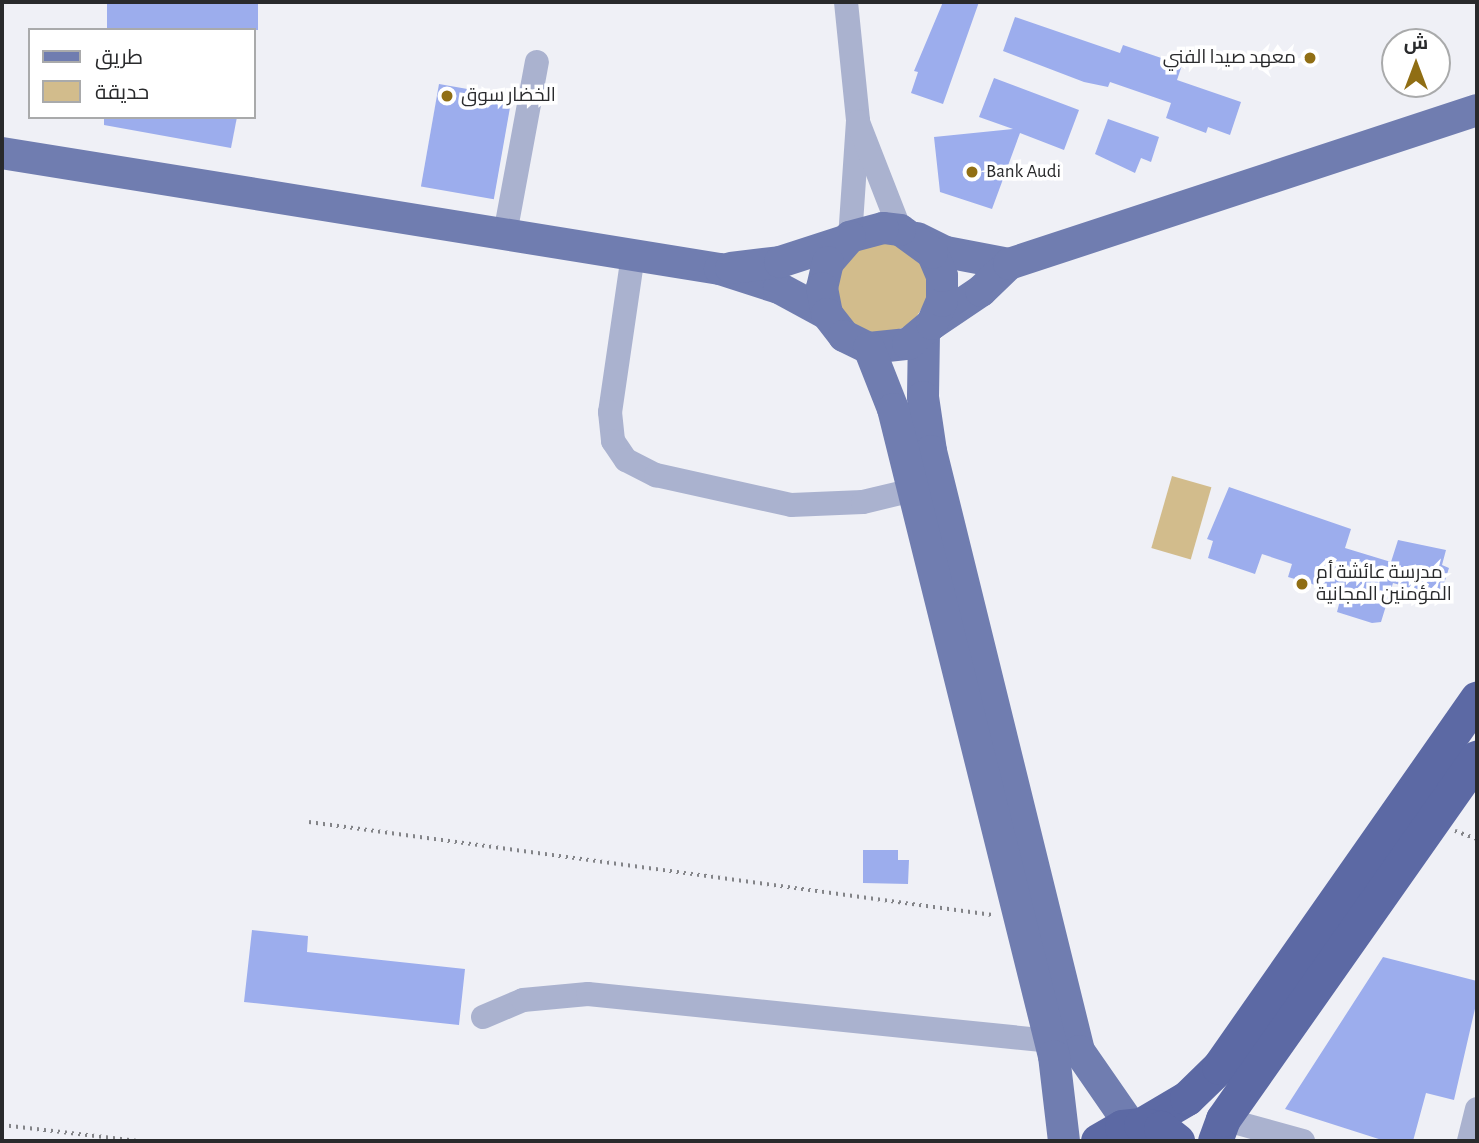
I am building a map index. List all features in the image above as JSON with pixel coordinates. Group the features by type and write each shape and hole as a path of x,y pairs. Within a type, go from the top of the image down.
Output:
{"highway":[{"path":"1098,1141 1136,1126 1187,1098 1219,1068 1477,698"},
{"path":"1219,1130 1477,757"},
{"path":"1136,1126 1161,1128 1177,1141"}],"main road":[{"path":"2,153 720,269 779,289 827,314 844,336 869,348 908,344 981,291 1009,264 1477,110"},
{"path":"720,269 780,262 883,228 907,233 946,252 1009,264"},
{"path":"907,233 932,253 942,276 942,301 928,328 923,397 931,451 1079,1051 1136,1126"},
{"path":"827,314 822,288 828,262 847,239"},
{"path":"869,348 893,409 1050,1041 1064,1141"}],"street":[{"path":"846,2 858,121 847,239"},
{"path":"505,234 537,62"},
{"path":"858,121 907,233"},
{"path":"633,255 610,412 613,441 626,460 656,475 791,505 863,502 913,490"},
{"path":"483,1017 523,1000 588,994 1050,1041"},
{"path":"1469,1141 1477,1109"},
{"path":"1219,1130 1303,1141"}],"path":[{"path":"309,822 1019,919"},
{"path":"2,1125 138,1141"}],"green space":[{"path":"883,236 925,262 930,296 911,325 881,335 856,328 834,302 844,253"},
{"path":"1172,476 1211,487 1191,559 1151,548"}],"building":[{"path":"107,2 258,2 258,30 107,28"},
{"path":"943,2 979,2 943,104 911,93 918,72 914,71"},
{"path":"1015,17 1120,53 1123,45 1182,65 1177,80 1241,102 1230,135 1208,127 1206,133 1166,118 1171,103 1110,82 1108,87 1084,82 1003,51"},
{"path":"994,78 1079,110 1064,150 1020,133 992,209 940,192 934,137 1013,129 979,117"},
{"path":"439,84 512,97 494,199 421,186"},
{"path":"104,119 237,119 231,148 104,125"},
{"path":"1108,119 1159,137 1151,162 1141,158 1135,173 1095,154"},
{"path":"1229,487 1351,529 1345,548 1391,562 1398,540 1446,550 1442,565 1449,568 1441,593 1433,590 1432,594 1393,583 1381,622 1372,623 1337,612 1342,593 1288,577 1292,564 1262,554 1255,574 1208,558 1213,541 1207,539"},
{"path":"863,850 898,850 898,860 909,860 908,884 863,883"},
{"path":"252,930 308,936 307,952 465,969 459,1025 244,1002"},
{"path":"1383,957 1477,981 1477,1000 1454,1100 1426,1093 1413,1141 1385,1141 1285,1109"}],"place":[{"name":"معهد صيدا الفني","path":"1310,58"},
{"name":"الخضار سوق","path":"447,96"},
{"name":"Bank Audi","path":"972,172"},
{"name":"مدرسة عائشة أم المؤمنين المجانية","path":"1302,584"}]}
